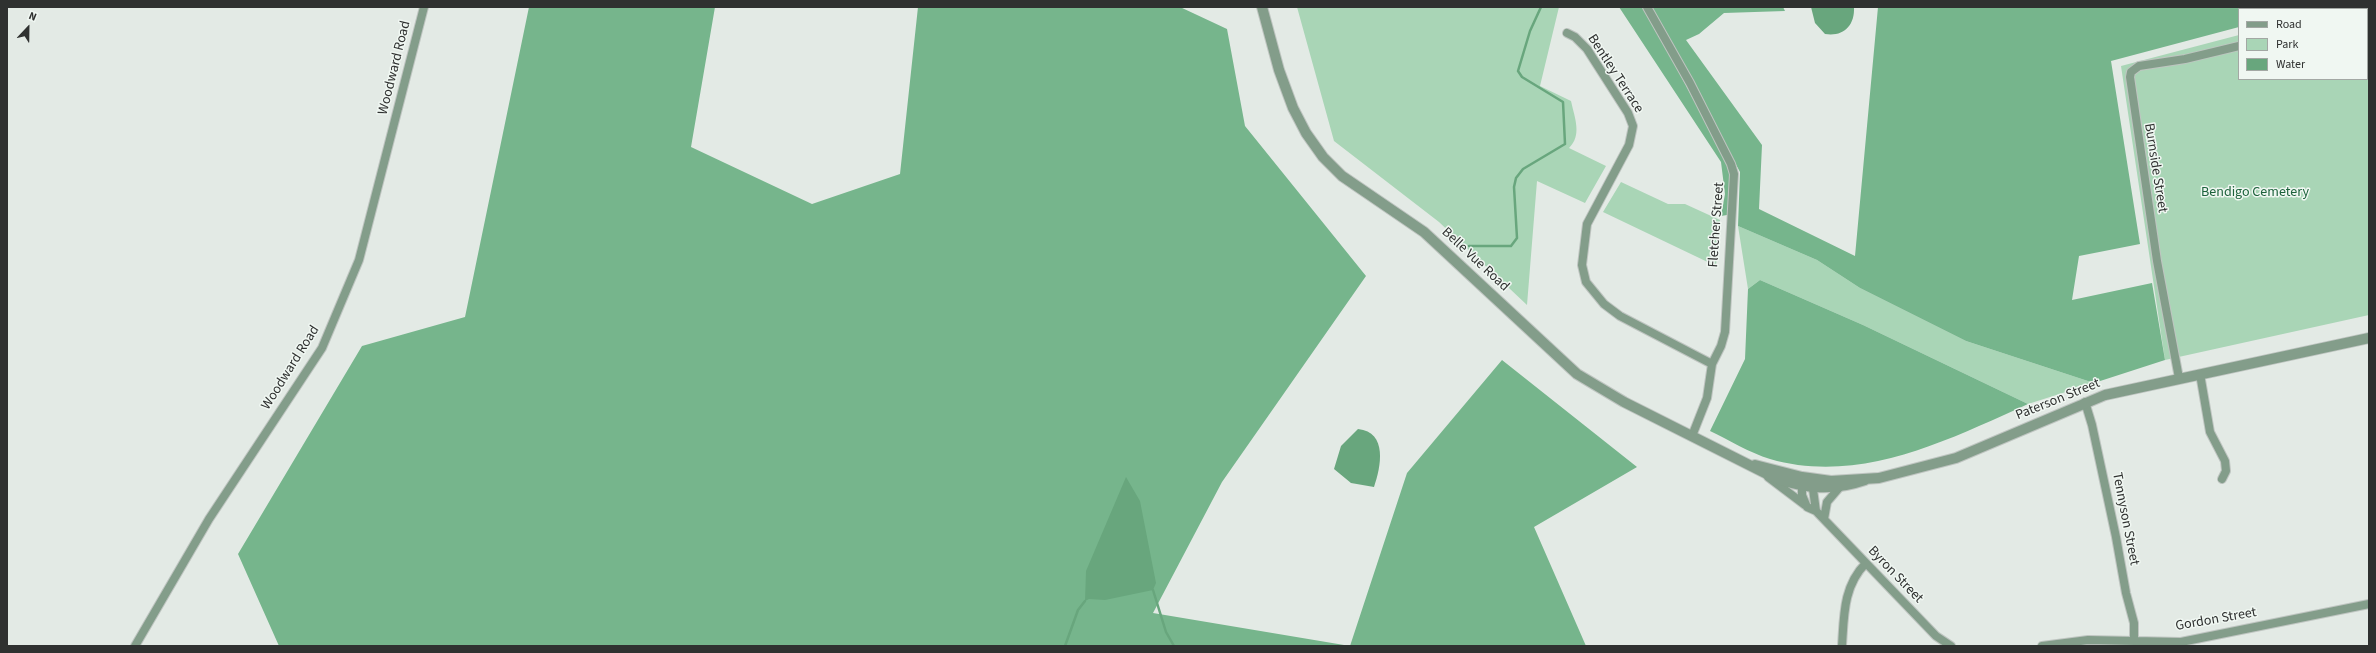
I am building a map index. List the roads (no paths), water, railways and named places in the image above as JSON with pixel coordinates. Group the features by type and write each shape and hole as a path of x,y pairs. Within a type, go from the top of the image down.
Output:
{"street":[{"name":"Woodward Road","path":"134,646 184,558 310,368 328,336 359,260 424,7"},
{"name":"Belle Vue Road","path":"1262,7 1279,70 1294,108 1306,133 1323,157 1342,176 1424,232 1577,374 1624,402 1750,464 1763,473 1839,488 1865,480"},
{"name":"Fletcher Street","path":"1647,7 1690,83 1731,164 1734,174 1725,332 1721,346 1712,364 1707,398 1692,436"},
{"name":"Bentley Terrace","path":"1567,33 1575,37 1587,49 1624,106 1633,126 1629,146 1586,224 1582,265 1586,282 1604,304 1620,316 1712,364"},
{"name":"Burnside Street","path":"2179,378 2157,261 2130,77 2131,72 2139,66 2186,59 2238,46"},
{"name":"Paterson Street","path":"1807,481 1842,482 1865,480 1914,470 1956,458 2085,402 2105,395 2369,338"},
{"path":"2200,374 2210,432 2225,460 2226,470 2222,480"},
{"name":"Tennyson Street","path":"2085,402 2092,424 2116,537 2126,594 2134,623 2134,641"},
{"name":"Belle Vue Road","path":"1750,464 1807,481"},
{"name":"Byron Street","path":"1763,473 1807,507 1816,510 1936,636 1951,646"},
{"path":"1807,481 1802,495 1807,507"},
{"path":"1807,481 1816,510"},
{"path":"1824,519 1827,502 1839,488"},
{"path":"1842,646 1848,591 1855,577 1866,563"},
{"name":"Gordon Street","path":"2042,646 2082,640 2191,640 2369,604"}],"water":[{"path":"1811,7 1854,7 1854,14 1847,29 1837,34 1825,34 1815,23"},
{"path":"1358,429 1368,432 1378,443 1380,461 1374,487 1351,483 1334,469 1341,446"},
{"path":"1126,477 1140,501 1156,583 1153,590 1105,600 1089,599 1085,601 1086,571"}],"waterway":[{"path":"1469,246 1511,246 1517,238 1514,187 1516,178 1523,169 1565,144 1563,102 1522,77 1518,71 1530,31 1541,7"},
{"path":"1153,590 1166,632 1174,646"},
{"path":"1065,646 1078,610 1085,601"}],"park label":[{"name":"Bendigo Cemetery","path":"2255,193"}]}
